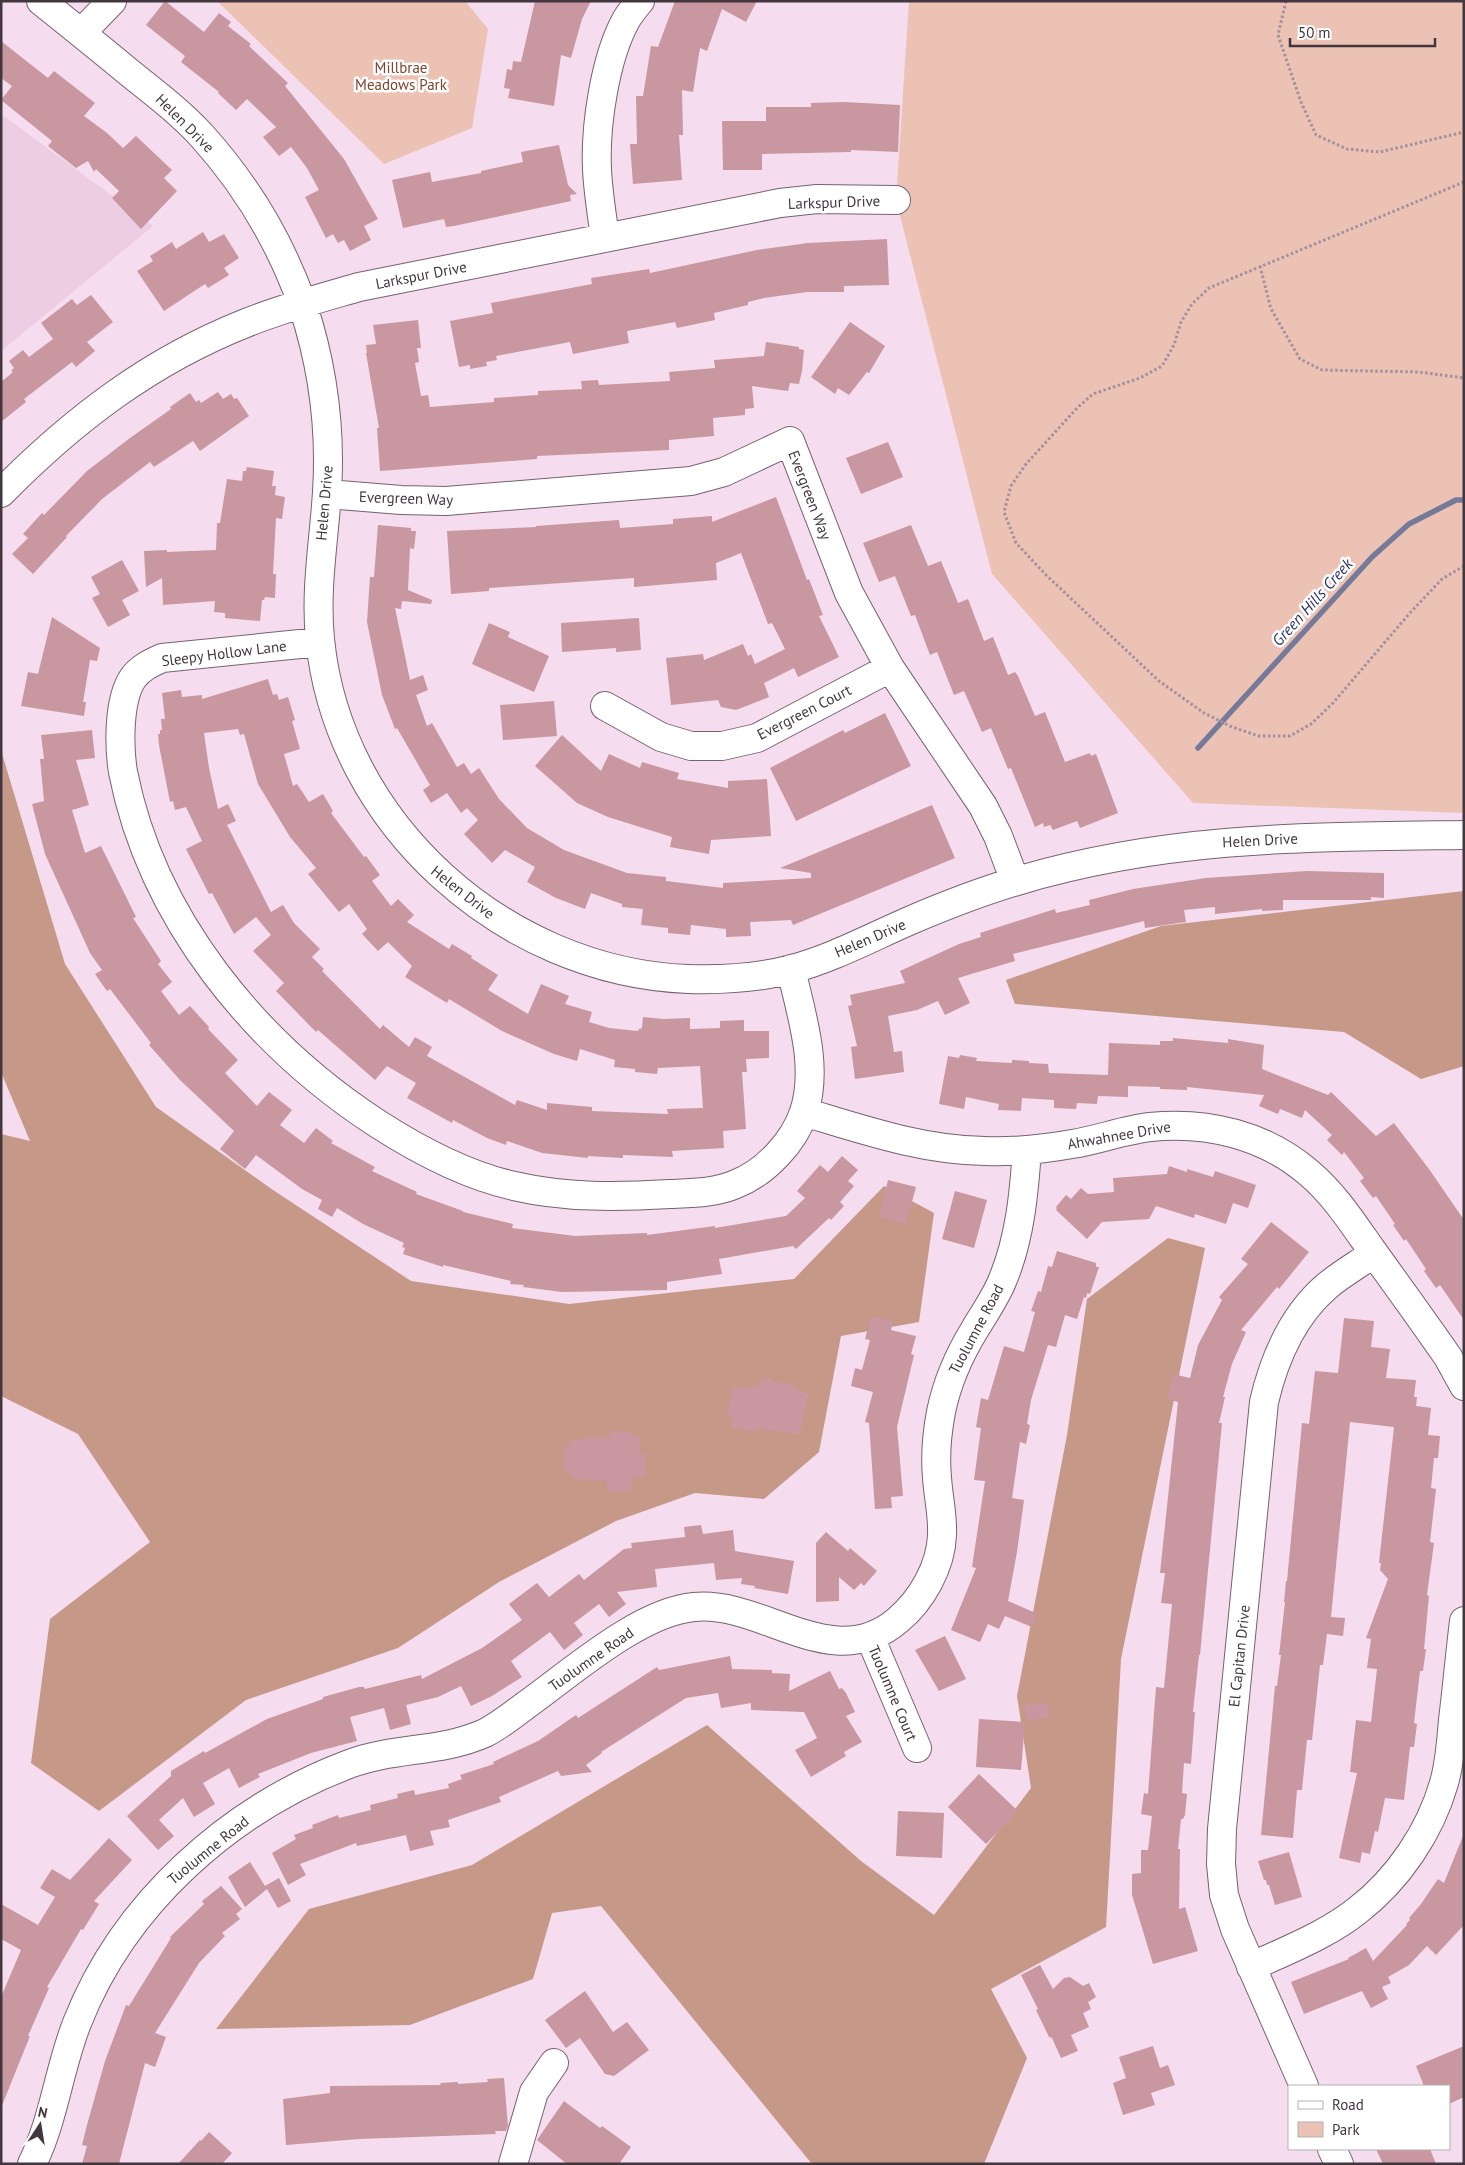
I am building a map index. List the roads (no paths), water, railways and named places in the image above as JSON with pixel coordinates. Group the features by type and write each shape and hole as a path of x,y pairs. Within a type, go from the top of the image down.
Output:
{"street":[{"name":"Helen Drive","path":"41,1 156,93 199,133 236,177 262,215 302,304 322,379 328,452 327,494 319,565 320,642 328,685 341,727 357,764 377,799 402,834 430,866 465,896 504,924 548,946 590,962 640,975 690,979 742,978 791,969 846,950 952,904 1015,881 1117,857 1168,848 1276,838 1464,835"},
{"path":"81,33 112,1"},
{"path":"605,238 597,169 598,131 603,91 613,53 626,20 640,1"},
{"name":"Larkspur Drive","path":"1,493 68,429 105,400 150,370 195,345 238,326 302,304 359,287 780,203 817,199 896,200"},
{"name":"Evergreen Way","path":"327,494 401,500 446,501 691,481 724,472 790,441 849,593 890,668 983,806 998,836 1015,881"},
{"name":"Sleepy Hollow Lane","path":"320,642 162,658 146,665 133,678 125,696 121,727 122,762 129,800 140,835 155,871 180,918 221,981 277,1044 312,1076 352,1107 434,1157 472,1174 514,1186 557,1193 593,1196 635,1196 704,1192 736,1184 765,1167 788,1142 804,1112"},
{"name":"Evergreen Court","path":"605,706 661,737 691,746 722,746 757,738 890,668"},
{"path":"791,969 809,1056 809,1084 804,1112"},
{"name":"Ahwahnee Drive","path":"804,1112 905,1142 945,1149 986,1152 1027,1150 1072,1144 1148,1127 1180,1125 1214,1128 1247,1137 1282,1153 1309,1173 1333,1196 1448,1357 1464,1386"},
{"name":"Tuolumne Road","path":"32,2164 46,2128 62,2064 77,2022 94,1984 114,1950 163,1888 194,1858 230,1829 269,1803 351,1763 384,1754 453,1745 487,1732 629,1631 660,1616 693,1607 726,1608 758,1616 786,1630 814,1638 843,1640 870,1637 898,1621 921,1594 936,1567 942,1537 936,1476 936,1446 941,1413 949,1379 974,1331 991,1305 1005,1276 1021,1211 1027,1150"},
{"name":"El Capitan Drive","path":"1304,2085 1235,1929 1224,1895 1220,1864 1222,1829 1264,1402 1271,1372 1283,1343 1303,1312 1327,1287 1374,1253"},
{"path":"1251,1967 1333,1927 1358,1910 1383,1888 1422,1836 1436,1807 1444,1782 1450,1751 1464,1622"},
{"name":"Tuolumne Court","path":"870,1637 917,1748"},
{"path":"513,2164 534,2092 554,2062"},
{"path":"1332,2150 1339,2164"}],"waterway":[{"name":"Green Hills Creek","path":"1198,748 1372,557 1409,524 1456,500 1464,500"}],"park label":[{"name":"Millbrae Meadows Park","path":"401,76"}]}
